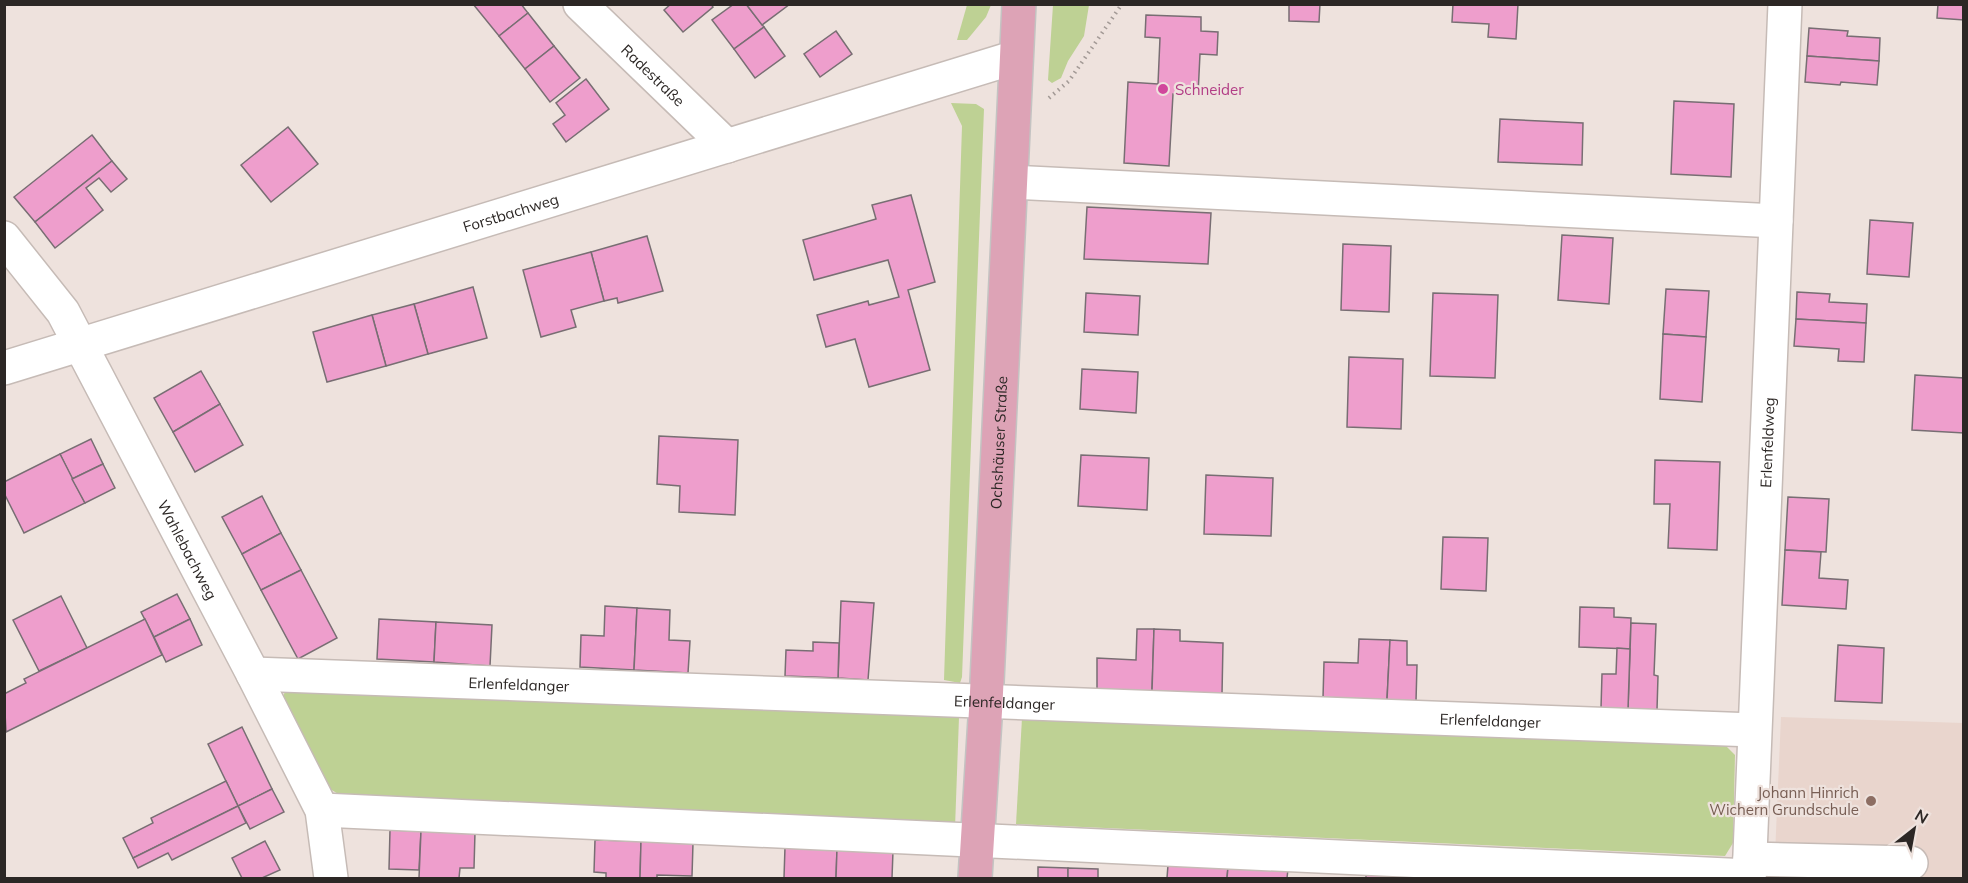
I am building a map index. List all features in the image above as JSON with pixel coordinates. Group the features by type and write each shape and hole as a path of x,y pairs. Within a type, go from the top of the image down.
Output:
{"main road":[{"name":"Ochshäuser Straße","path":"975,879 986,703 1019,4"}],"street":[{"name":"Radestraße","path":"580,4 727,146"},
{"name":"Erlenfeldweg","path":"1749,871 1785,4"},
{"name":"Forstbachweg","path":"4,368 1016,57"},
{"path":"1011,182 1776,221"},
{"name":"Wahlebachweg","path":"4,238 63,312 253,674 322,810 331,879"},
{"name":"Erlenfeldanger","path":"253,674 1754,730"},
{"path":"322,810 977,841 1749,871 1911,863"}],"path":[{"path":"1013,125 1069,81 1122,4"}],"shaded area":[{"name":"Johann Hinrich Wichern Grundschule","path":"1781,717 1963,723 1963,878 1774,878"}],"green space":[{"path":"967,5 991,5 986,17 967,40 957,40"},
{"path":"1053,5 1089,5 1084,36 1068,61 1061,78 1052,83 1048,80"},
{"path":"951,103 976,104 984,109 960,683 944,680 962,126"},
{"path":"287,688 657,699 959,717 955,828 343,797 327,787 282,698"},
{"path":"1022,718 1724,744 1735,755 1733,843 1725,856 1016,824"}],"building":[{"path":"473,4 521,4 528,13 499,36"},
{"path":"671,4 711,4 713,7 683,32 664,10"},
{"path":"734,4 746,4 764,27 734,49 712,20"},
{"path":"746,4 790,4 762,25"},
{"path":"1289,4 1320,4 1319,22 1289,21"},
{"path":"1453,4 1518,4 1516,39 1488,37 1489,24 1452,22"},
{"path":"1938,4 1964,4 1964,20 1937,18"},
{"path":"528,13 554,46 525,69 499,36"},
{"name":"Schneider","path":"1146,15 1201,17 1201,31 1218,32 1217,55 1200,54 1198,95 1173,94 1169,166 1124,163 1128,82 1158,84 1160,38 1145,37"},
{"path":"764,27 785,56 755,78 734,49"},
{"path":"1809,28 1848,31 1847,36 1880,38 1879,61 1807,56"},
{"path":"836,31 852,54 820,77 804,54"},
{"path":"554,46 580,78 550,102 525,69"},
{"path":"1807,56 1879,61 1877,85 1805,82"},
{"path":"586,79 609,109 566,142 553,124 565,115 556,103"},
{"path":"1674,101 1734,104 1731,177 1671,174"},
{"path":"1500,119 1583,123 1582,165 1498,162"},
{"path":"288,127 318,164 271,202 241,165"},
{"path":"92,135 112,161 35,222 14,197"},
{"path":"112,161 127,179 111,192 99,178 86,188 103,210 55,248 35,222"},
{"path":"911,195 935,282 908,290 930,370 869,387 855,339 826,347 817,315 868,301 869,305 899,297 888,260 814,280 803,240 876,219 872,205"},
{"path":"1087,207 1211,213 1208,264 1084,259"},
{"path":"1870,220 1913,223 1909,277 1867,274"},
{"path":"1562,235 1613,238 1609,304 1558,300"},
{"path":"647,236 663,291 618,303 617,298 604,301 591,252"},
{"path":"1343,244 1391,246 1389,312 1341,310"},
{"path":"591,252 604,301 571,310 576,327 541,337 523,270"},
{"path":"473,287 487,338 428,354 414,304"},
{"path":"1666,289 1709,291 1706,337 1663,334"},
{"path":"1797,292 1830,294 1829,302 1867,304 1866,323 1796,319"},
{"path":"1086,293 1140,296 1138,335 1084,332"},
{"path":"1433,293 1498,295 1495,378 1430,376"},
{"path":"414,304 428,354 386,366 372,315"},
{"path":"372,315 386,366 327,382 313,332"},
{"path":"1796,319 1866,323 1864,362 1838,361 1839,349 1794,346"},
{"path":"1663,334 1706,337 1702,402 1660,399"},
{"path":"1349,357 1403,359 1401,429 1347,427"},
{"path":"1082,369 1138,372 1136,413 1080,409"},
{"path":"201,371 220,404 173,432 154,398"},
{"path":"1915,375 1964,378 1964,433 1912,430"},
{"path":"220,404 243,445 195,472 173,432"},
{"path":"659,436 738,440 735,515 679,512 680,486 657,484"},
{"path":"91,439 103,464 72,479 60,454"},
{"path":"60,454 85,503 24,533 4,493 4,482"},
{"path":"1081,455 1149,458 1147,510 1078,506"},
{"path":"1655,460 1720,462 1717,550 1668,548 1670,504 1654,504"},
{"path":"103,464 115,488 85,503 72,479"},
{"path":"1206,475 1273,478 1271,536 1204,534"},
{"path":"262,496 281,533 242,554 222,517"},
{"path":"1788,497 1829,499 1826,552 1785,550"},
{"path":"281,533 301,570 261,590 242,554"},
{"path":"1443,537 1488,538 1486,591 1441,589"},
{"path":"1785,550 1821,552 1819,578 1848,580 1846,609 1782,605"},
{"path":"301,570 337,638 298,659 261,590"},
{"path":"177,594 190,619 154,637 141,612"},
{"path":"61,596 87,648 39,671 13,620"},
{"path":"841,601 874,603 868,680 838,678"},
{"path":"605,606 637,608 634,670 580,667 581,635 604,636"},
{"path":"1580,607 1614,608 1614,617 1631,618 1630,649 1579,647"},
{"path":"637,608 670,610 669,640 690,641 688,673 634,670"},
{"path":"145,619 162,655 6,732 4,694 26,683 24,679"},
{"path":"190,619 202,645 166,662 154,637"},
{"path":"379,619 436,622 434,662 377,659"},
{"path":"436,622 492,625 490,666 434,662"},
{"path":"1631,623 1656,624 1654,675 1658,676 1657,710 1628,709"},
{"path":"1137,629 1154,629 1152,691 1097,690 1097,658 1136,660"},
{"path":"1154,629 1180,630 1180,641 1223,643 1222,694 1152,691"},
{"path":"1359,639 1390,640 1387,700 1323,698 1324,662 1358,663"},
{"path":"1390,640 1407,641 1407,665 1417,665 1416,701 1387,700"},
{"path":"813,642 839,643 838,678 785,676 786,650 813,651"},
{"path":"1838,645 1884,648 1882,703 1835,701"},
{"path":"1617,648 1630,649 1628,709 1601,708 1602,674 1616,674"},
{"path":"242,727 272,789 238,806 208,744"},
{"path":"226,781 238,806 133,858 123,838 153,823 151,818"},
{"path":"272,789 284,812 250,829 238,806"},
{"path":"238,806 246,823 172,860 168,853 138,868 133,858"},
{"path":"390,830 421,831 419,870 389,869"},
{"path":"421,831 475,832 474,868 460,868 459,878 419,878"},
{"path":"595,840 641,841 640,878 606,878 606,873 594,872"},
{"path":"265,841 280,870 262,878 242,878 232,858"},
{"path":"641,841 693,843 692,876 657,875 657,878 640,878"},
{"path":"785,847 837,849 836,878 784,878"},
{"path":"837,849 893,851 892,878 836,878"},
{"path":"1168,865 1228,867 1227,878 1167,878"},
{"path":"1038,867 1068,868 1068,878 1038,878"},
{"path":"1228,867 1288,869 1287,878 1227,878"},
{"path":"1068,868 1098,869 1098,878 1068,878"},
{"path":"1366,871 1433,873 1433,878 1366,878"}],"place":[{"name":"Schneider","path":"1163,89"},
{"name":"Johann Hinrich Wichern Grundschule","path":"1871,801"}]}
